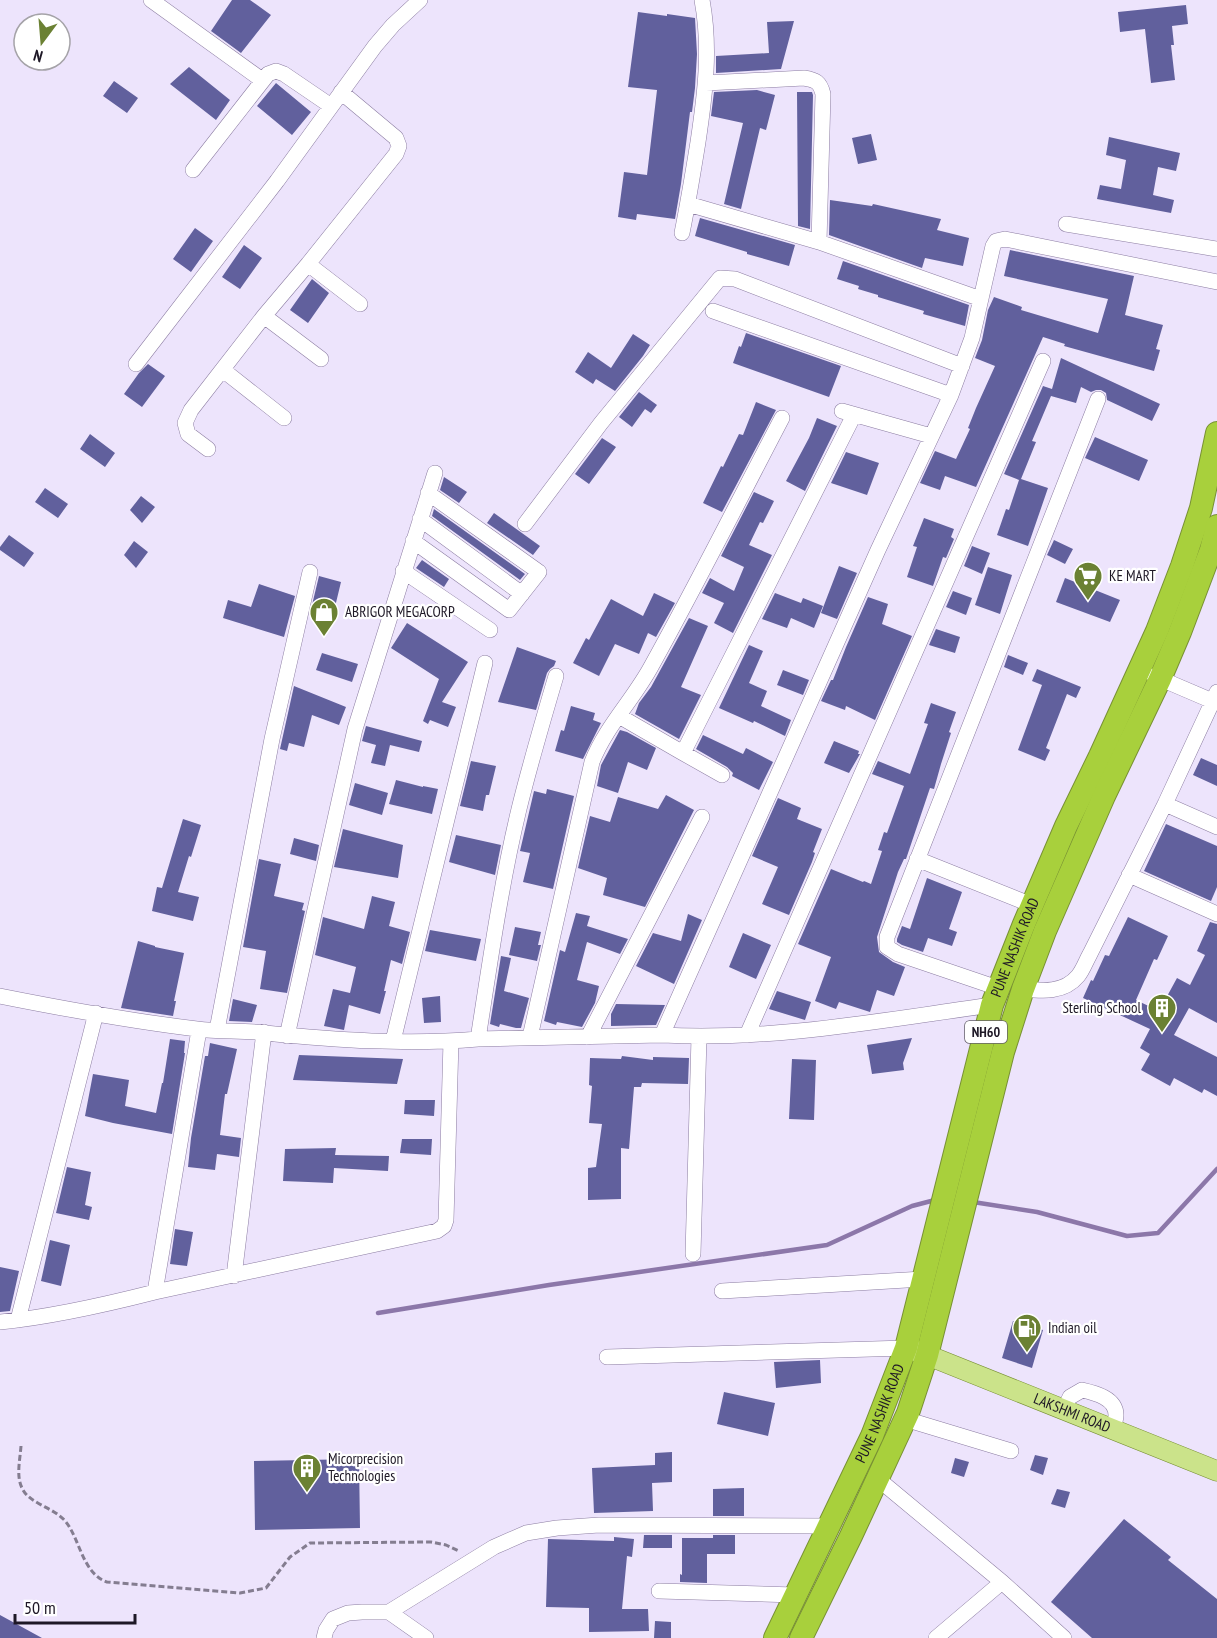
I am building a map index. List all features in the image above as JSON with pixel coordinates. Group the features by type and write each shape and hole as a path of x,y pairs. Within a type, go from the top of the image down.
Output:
{"highway":[{"name":"PUNE NASHIK ROAD","path":"801,1638 905,1419 927,1354 1003,1052 1023,989 1045,932 1104,796 1150,674 1157,631 1198,518 1217,433"},
{"name":"PUNE NASHIK ROAD","path":"775,1638 872,1436 906,1348 995,997 1066,826 1196,590 1217,526"}],"main road":[{"name":"LAKSHMI ROAD","path":"906,1348 927,1354 1217,1471"}],"street":[{"path":"151,0 262,80"},
{"path":"136,364 277,181 375,46 393,25 420,0"},
{"path":"682,233 706,83 705,17 702,0"},
{"path":"194,170 268,74 276,71 284,74 331,106"},
{"path":"706,83 804,78 816,80 821,85 823,94 819,242"},
{"path":"208,449 188,434 185,423 192,410 264,316 396,154 399,146 396,138 340,92"},
{"path":"688,204 819,242 981,299"},
{"path":"1066,224 1217,249"},
{"path":"662,1035 878,550 951,394 972,338 996,241 1005,239 1217,282"},
{"path":"308,264 360,304"},
{"path":"525,524 594,432 720,278 735,279 962,366"},
{"path":"713,311 951,394"},
{"path":"264,316 321,359"},
{"path":"747,1035 1043,361"},
{"path":"223,370 284,418"},
{"path":"995,997 898,954 887,947 886,937 1098,399"},
{"path":"683,753 848,413 932,436"},
{"path":"530,1038 592,762 599,743 646,675 782,418"},
{"path":"287,1036 354,729 435,473"},
{"path":"413,541 509,610 539,572 428,493"},
{"path":"420,519 522,594"},
{"path":"403,571 490,630"},
{"path":"217,1030 272,739 310,572"},
{"path":"393,1041 484,663"},
{"path":"1023,989 1048,991 1067,984 1078,976 1216,698 1150,674"},
{"path":"478,1039 495,929 513,838 556,676"},
{"path":"619,716 722,775"},
{"path":"1165,804 1217,827"},
{"path":"588,1037 702,817"},
{"path":"917,859 1032,905"},
{"path":"1129,875 1217,914"},
{"path":"0,996 199,1030 393,1041 662,1035 699,1037 806,1031 995,997"},
{"path":"18,1320 96,1013"},
{"path":"155,1292 199,1030"},
{"path":"234,1276 264,1032"},
{"path":"693,1254 699,1037"},
{"path":"0,1322 110,1303 437,1231 444,1226 446,1220 451,1041"},
{"path":"722,1291 923,1279"},
{"path":"607,1357 906,1348"},
{"path":"1064,1410 1070,1397 1082,1390 1105,1397 1114,1406 1116,1414 1113,1430"},
{"path":"905,1419 1011,1451"},
{"path":"878,1479 1002,1582 1064,1638"},
{"path":"324,1638 333,1619 348,1613 389,1612 494,1547 526,1533 599,1525 829,1526"},
{"path":"936,1638 1002,1582"},
{"path":"659,1591 795,1595"},
{"path":"389,1612 426,1638"}],"path":[{"path":"21,1446 18,1479 22,1491 29,1498 55,1511 66,1522 92,1573 107,1582 240,1593 266,1588 290,1557 310,1543 431,1542 446,1545 474,1560"}],"building":[{"path":"232,0 250,0 271,15 241,53 211,31"},
{"path":"1186,5 1188,24 1172,26 1174,45 1171,45 1175,80 1151,83 1145,29 1120,32 1118,12"},
{"path":"638,12 695,18 697,54 695,88 675,219 637,214 636,220 618,217 624,172 647,175 657,90 628,87"},
{"path":"794,21 781,69 716,73 716,56 769,53 767,22"},
{"path":"189,67 230,100 216,120 170,84"},
{"path":"114,81 138,98 127,113 103,96"},
{"path":"276,83 311,112 292,135 257,106"},
{"path":"757,90 775,95 766,130 760,128 741,209 724,204 743,123 711,116 714,92"},
{"path":"797,92 812,92 813,95 810,229 798,226"},
{"path":"871,134 877,160 858,164 852,138"},
{"path":"1109,137 1180,153 1176,171 1158,167 1153,195 1174,200 1171,213 1097,199 1100,185 1121,189 1126,160 1106,155"},
{"path":"830,200 872,206 873,204 941,219 937,230 969,238 963,266 925,258 922,268 829,235"},
{"path":"700,218 795,245 789,266 695,236"},
{"path":"195,228 213,241 191,272 173,259"},
{"path":"244,245 262,258 240,289 222,277"},
{"path":"1010,250 1134,276 1125,315 1163,325 1156,349 1160,350 1154,371 1064,346 1065,344 1043,337 976,487 945,476 940,490 920,483 935,451 956,459 970,429 968,428 995,366 975,358 982,340 988,310 994,297 1022,307 1021,310 1098,333 1108,299 1004,276"},
{"path":"843,261 969,305 965,326 923,314 924,311 878,297 878,295 858,289 859,286 837,279"},
{"path":"312,279 329,293 308,323 290,310"},
{"path":"746,333 841,366 829,397 733,363"},
{"path":"633,334 650,345 615,391 596,379 593,384 575,372 588,352 611,368"},
{"path":"1061,358 1160,404 1152,421 1107,400 1106,393 1101,390 1091,392 1081,387 1076,403 1051,396 1032,441 1036,442 1021,479 1048,488 1028,546 997,535 1006,509 1009,510 1019,480 1004,474 1043,386 1052,389"},
{"path":"148,364 165,376 142,407 124,394"},
{"path":"639,392 657,405 651,413 645,409 632,427 619,417"},
{"path":"756,402 776,410 722,512 703,503 739,434 743,435"},
{"path":"817,418 837,426 805,491 786,481"},
{"path":"90,434 115,453 105,467 80,449"},
{"path":"1095,437 1148,460 1139,481 1085,458"},
{"path":"602,438 616,447 589,484 575,474"},
{"path":"846,452 879,463 867,495 831,483"},
{"path":"444,477 467,492 459,503 440,490"},
{"path":"45,488 68,504 58,518 35,502"},
{"path":"754,492 774,501 749,545 772,555 733,633 714,623 724,603 702,593 710,578 734,591 744,567 721,556"},
{"path":"141,496 155,507 142,523 130,510"},
{"path":"434,509 525,574 520,580 432,516"},
{"path":"494,513 540,546 533,555 487,523"},
{"path":"924,518 954,529 951,537 954,539 946,558 943,557 933,586 907,577 917,547 913,546"},
{"path":"9,535 34,553 24,567 0,550"},
{"path":"1054,540 1073,549 1065,564 1047,555"},
{"path":"134,541 148,552 136,568 124,555"},
{"path":"972,546 990,553 982,574 964,566"},
{"path":"422,560 449,579 444,587 416,568"},
{"path":"839,566 857,573 837,619 821,613"},
{"path":"988,567 1012,575 1000,614 975,605"},
{"path":"319,576 341,582 334,611 312,605"},
{"name":"KE MART","path":"1065,578 1120,600 1110,622 1056,602"},
{"path":"259,584 295,596 284,637 223,618 228,600 251,607"},
{"path":"953,591 972,598 966,615 946,607"},
{"path":"654,593 675,603 656,637 648,633 639,654 615,644 599,676 573,663 586,638 589,640 611,599 643,616"},
{"path":"775,593 801,603 803,598 823,606 814,628 791,618 787,628 762,619"},
{"path":"868,597 888,604 882,624 912,636 875,720 846,706 845,710 821,701 833,680"},
{"path":"689,618 708,626 681,687 701,695 679,739 635,714 639,703 651,687"},
{"path":"407,623 468,662 442,702 456,707 448,727 430,720 428,724 423,721 439,679 391,648"},
{"path":"936,629 960,637 955,653 929,645"},
{"path":"749,645 763,651 749,683 767,691 761,706 791,720 785,736 719,708"},
{"path":"517,647 556,661 547,673 536,710 498,702"},
{"path":"322,653 358,664 352,682 316,670"},
{"path":"1008,655 1028,663 1023,675 1004,667"},
{"path":"1037,669 1081,687 1076,698 1067,694 1046,748 1050,750 1045,761 1018,750 1042,685 1032,681"},
{"path":"783,670 809,680 803,695 777,685"},
{"path":"294,686 346,707 339,725 312,715 304,747 289,743 287,751 280,749"},
{"path":"931,703 956,712 934,789 930,788 906,859 898,872 877,937 879,952 905,967 894,996 877,990 870,1012 839,1002 836,1009 815,1001 831,957 798,944 831,869 871,884 882,851 878,850 884,832 887,833 904,786 872,774 878,761 910,774 928,724 924,723"},
{"path":"571,706 595,713 593,720 601,723 583,759 555,751"},
{"path":"366,726 422,741 419,752 390,745 385,766 371,763 376,745 362,741"},
{"path":"620,730 656,748 647,770 628,762 618,793 597,786 601,765"},
{"path":"703,735 743,754 746,748 773,762 759,790 732,776 733,773 727,767 696,749"},
{"path":"834,741 859,751 858,754 860,754 849,773 824,763"},
{"path":"1201,758 1217,765 1217,786 1193,775"},
{"path":"471,761 496,766 483,811 460,806"},
{"path":"396,780 438,789 432,814 389,804"},
{"path":"355,783 388,793 382,815 349,805"},
{"path":"547,789 574,796 553,889 523,882 530,853 520,851 534,791 546,794"},
{"path":"666,795 694,810 645,907 603,895 607,878 578,868 590,816 610,822 618,797 658,809"},
{"path":"778,798 801,808 797,819 822,829 813,852 815,853 812,862 789,915 762,904 778,867 752,856"},
{"path":"183,819 201,825 178,892 199,897 193,921 152,911 157,887 162,888"},
{"path":"1166,824 1217,846 1217,887 1211,901 1144,871"},
{"path":"343,829 403,845 398,878 334,867"},
{"path":"456,835 501,845 495,875 449,862"},
{"path":"294,838 319,845 316,861 290,854"},
{"path":"259,859 281,864 274,896 304,903 302,910 305,911 287,993 260,989 266,951 243,947"},
{"path":"927,878 962,892 949,929 957,932 952,946 928,938 923,952 902,945 897,942 897,939 902,926 910,929"},
{"path":"372,896 395,902 389,926 410,932 402,964 391,960 380,1014 349,1005 344,1030 324,1026 333,989 350,993 356,967 315,955 323,917 364,929"},
{"path":"576,913 590,916 587,926 628,939 620,954 587,942 577,980 599,986 595,1003 582,1027 557,1022 556,1025 544,1021 560,950 565,952"},
{"path":"688,914 702,920 674,984 636,966 653,933 681,941"},
{"path":"1128,917 1168,936 1157,960 1154,959 1136,1000 1159,1011 1177,978 1190,985 1205,955 1197,951 1210,922 1217,924 1217,1023 1189,1008 1174,1035 1217,1057 1217,1096 1204,1089 1202,1093 1174,1078 1170,1086 1141,1070 1150,1054 1140,1048 1150,1029 1083,998 1105,955 1109,956"},
{"path":"515,927 541,932 537,961 509,955"},
{"path":"430,930 481,939 476,961 425,951"},
{"path":"743,933 771,945 756,979 729,967"},
{"path":"138,941 184,953 173,1016 121,1008"},
{"path":"501,956 511,958 504,991 529,998 521,1028 500,1024 499,1027 490,1024"},
{"path":"777,991 811,1002 805,1020 769,1009"},
{"path":"440,996 441,1022 424,1023 422,998"},
{"path":"233,999 257,1005 252,1022 229,1021"},
{"path":"616,1004 665,1005 656,1025 611,1026 611,1014"},
{"path":"912,1038 903,1063 904,1070 872,1074 867,1045"},
{"path":"170,1039 185,1041 172,1134 85,1116 93,1074 129,1080 125,1106 156,1113"},
{"path":"210,1043 237,1049 227,1094 225,1094 220,1135 241,1138 239,1157 217,1154 215,1170 188,1167 205,1056 208,1056"},
{"path":"299,1055 403,1059 397,1084 293,1080"},
{"path":"622,1056 653,1060 653,1057 689,1058 688,1084 642,1083 641,1087 634,1087 629,1149 621,1148 621,1199 588,1200 588,1168 596,1167 602,1124 589,1123 592,1086 589,1085 590,1058 621,1059"},
{"path":"792,1059 816,1060 814,1120 789,1119"},
{"path":"405,1100 435,1100 434,1116 404,1114"},
{"path":"402,1139 432,1139 431,1155 400,1153"},
{"path":"336,1148 335,1155 389,1156 388,1171 334,1168 333,1183 283,1181 285,1149"},
{"path":"67,1167 91,1172 85,1205 92,1207 89,1220 56,1213"},
{"path":"175,1229 193,1232 187,1266 170,1264"},
{"path":"50,1240 70,1245 61,1286 41,1281"},
{"path":"0,1267 19,1271 10,1311 0,1312"},
{"path":"1013,1321 1043,1330 1032,1368 1002,1358"},
{"path":"820,1360 821,1383 776,1388 774,1362"},
{"path":"724,1392 775,1403 768,1436 717,1424"},
{"path":"672,1452 672,1482 652,1483 653,1511 594,1513 592,1468 655,1465 655,1453"},
{"path":"1035,1455 1048,1458 1043,1475 1030,1470"},
{"path":"955,1458 969,1462 964,1477 951,1473"},
{"name":"Micorprecision Technologies","path":"359,1459 360,1528 255,1530 254,1461"},
{"path":"744,1488 744,1516 713,1516 713,1489"},
{"path":"1057,1489 1070,1492 1065,1508 1051,1504"},
{"path":"1124,1519 1171,1557 1168,1560 1217,1599 1217,1638 1092,1638 1051,1602"},
{"path":"644,1535 672,1535 672,1548 643,1548"},
{"path":"713,1535 735,1535 735,1554 707,1554 707,1583 680,1582 682,1538 713,1538"},
{"path":"614,1537 634,1539 632,1557 627,1556 622,1609 648,1609 649,1631 589,1632 589,1608 546,1607 548,1539 614,1541"},
{"path":"0,1615 42,1638 0,1638"},
{"path":"655,1621 671,1622 671,1638 654,1638"}],"waterway":[{"path":"973,1202 1037,1212 1127,1236 1158,1233 1217,1169"},
{"path":"378,1313 549,1285 827,1245 912,1206 935,1200"}],"place":[{"name":"KE MART","path":"1088,602"},
{"name":"ABRIGOR MEGACORP","path":"324,638"},
{"name":"Sterling School","path":"1162,1034"},
{"name":"Indian oil","path":"1027,1354"},
{"name":"Micorprecision Technologies","path":"307,1494"}]}
